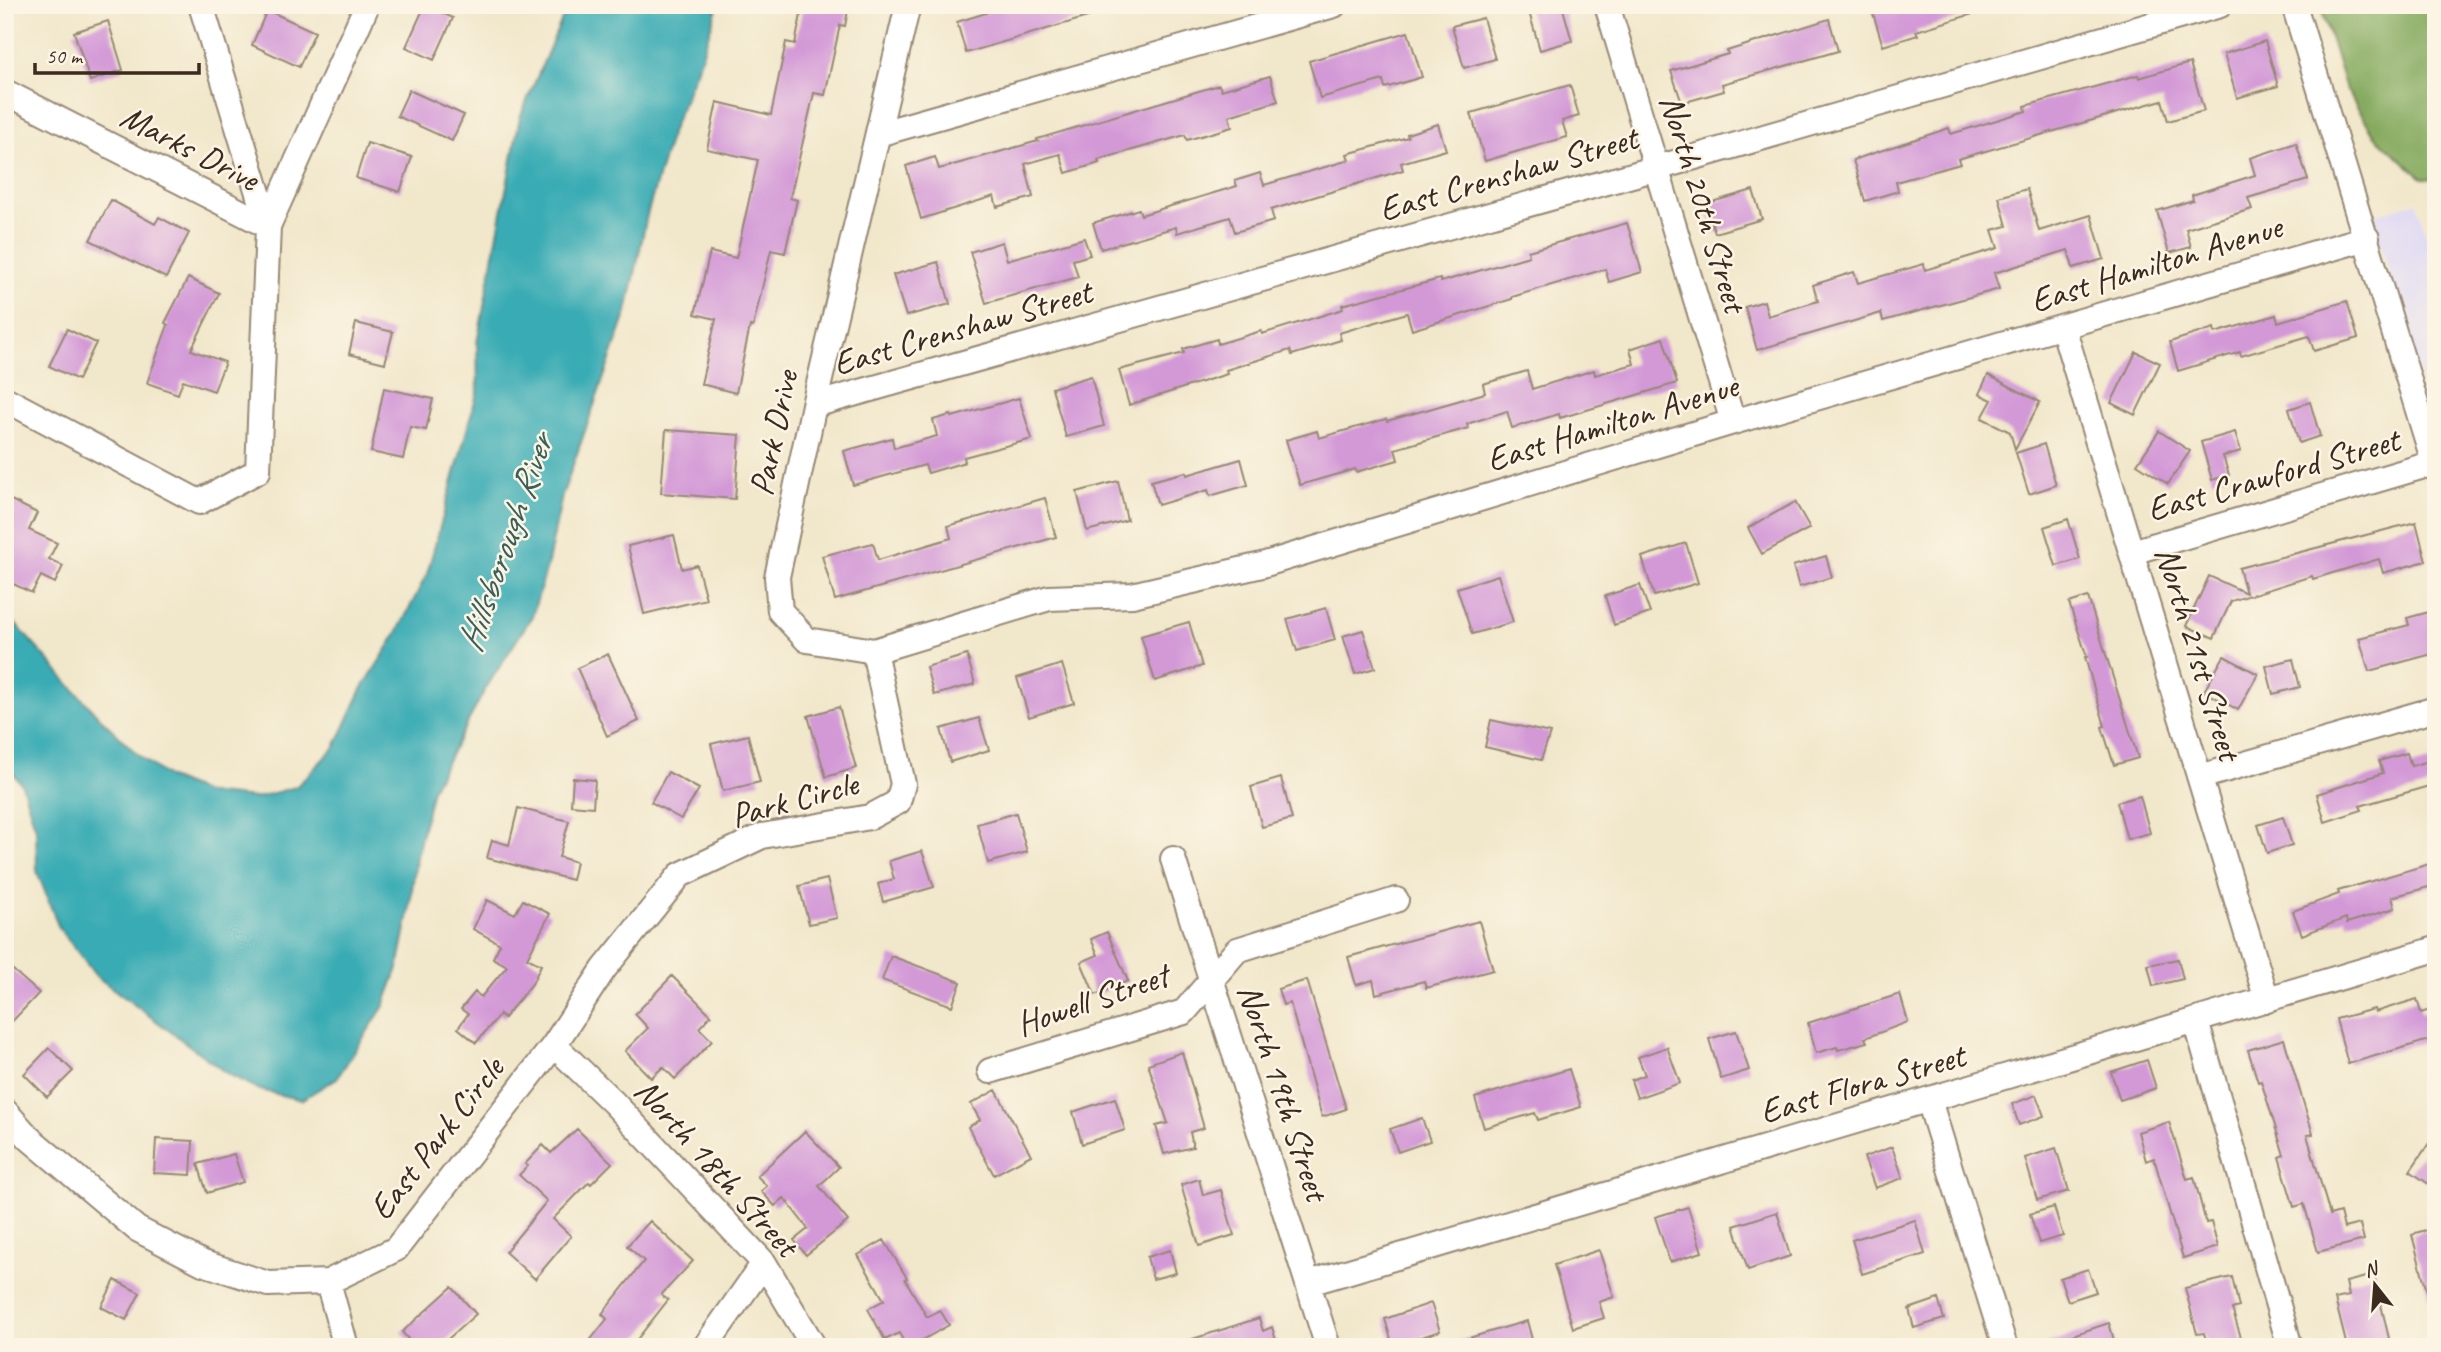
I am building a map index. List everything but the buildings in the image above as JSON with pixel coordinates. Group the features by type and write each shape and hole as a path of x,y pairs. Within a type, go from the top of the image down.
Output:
{"street":[{"path":"5,399 199,502 258,471 268,226 201,5"},
{"path":"268,226 367,5"},
{"name":"Park Drive","path":"874,651 807,640 780,611 778,577 814,405 908,5"},
{"path":"878,134 1334,5"},
{"name":"North 20th Street","path":"1606,5 1733,422"},
{"name":"East Crenshaw Street","path":"814,405 1657,168 2220,5"},
{"path":"2294,5 2435,466"},
{"name":"Marks Drive","path":"5,92 268,226"},
{"name":"East Hamilton Avenue","path":"874,651 1049,598 1132,596 1262,565 1733,422 2367,238"},
{"name":"North 21st Street","path":"2063,327 2267,1000"},
{"name":"East Crawford Street","path":"2132,552 2435,466"},
{"name":"Park Circle","path":"554,1045 604,969 680,875 762,836 870,817 898,802 903,784 874,651"},
{"path":"2200,777 2436,709"},
{"name":"North 19th Street","path":"1173,859 1328,1347"},
{"name":"Howell Street","path":"990,1071 1184,1012 1237,950 1396,900"},
{"name":"East Flora Street","path":"1309,1283 2436,949"},
{"path":"2196,1021 2290,1347"},
{"name":"North 18th Street","path":"554,1045 614,1103 764,1263 814,1347"},
{"name":"East Park Circle","path":"5,1111 29,1138 137,1229 203,1263 268,1284 328,1282 396,1249 554,1045"},
{"path":"1929,1100 2005,1347"},
{"path":"705,1347 764,1263"},
{"path":"328,1282 346,1347"}],"shaded area":[{"path":"2416,202 2436,267 2436,430 2372,216"}],"green space":[{"path":"2320,5 2436,5 2436,179 2422,178 2375,136 2346,89"}],"water":[{"name":"Hillsborough River","path":"568,5 718,5 700,61 672,130 647,215 627,312 562,496 547,567 532,616 486,688 432,789 416,859 398,968 384,1006 337,1078 301,1100 260,1090 226,1073 96,976 59,928 37,871 36,829 22,785 5,763 5,612 96,714 137,754 169,778 205,793 255,798 296,787 335,747 362,689 397,633 427,574 478,390 477,343 520,117"}]}
